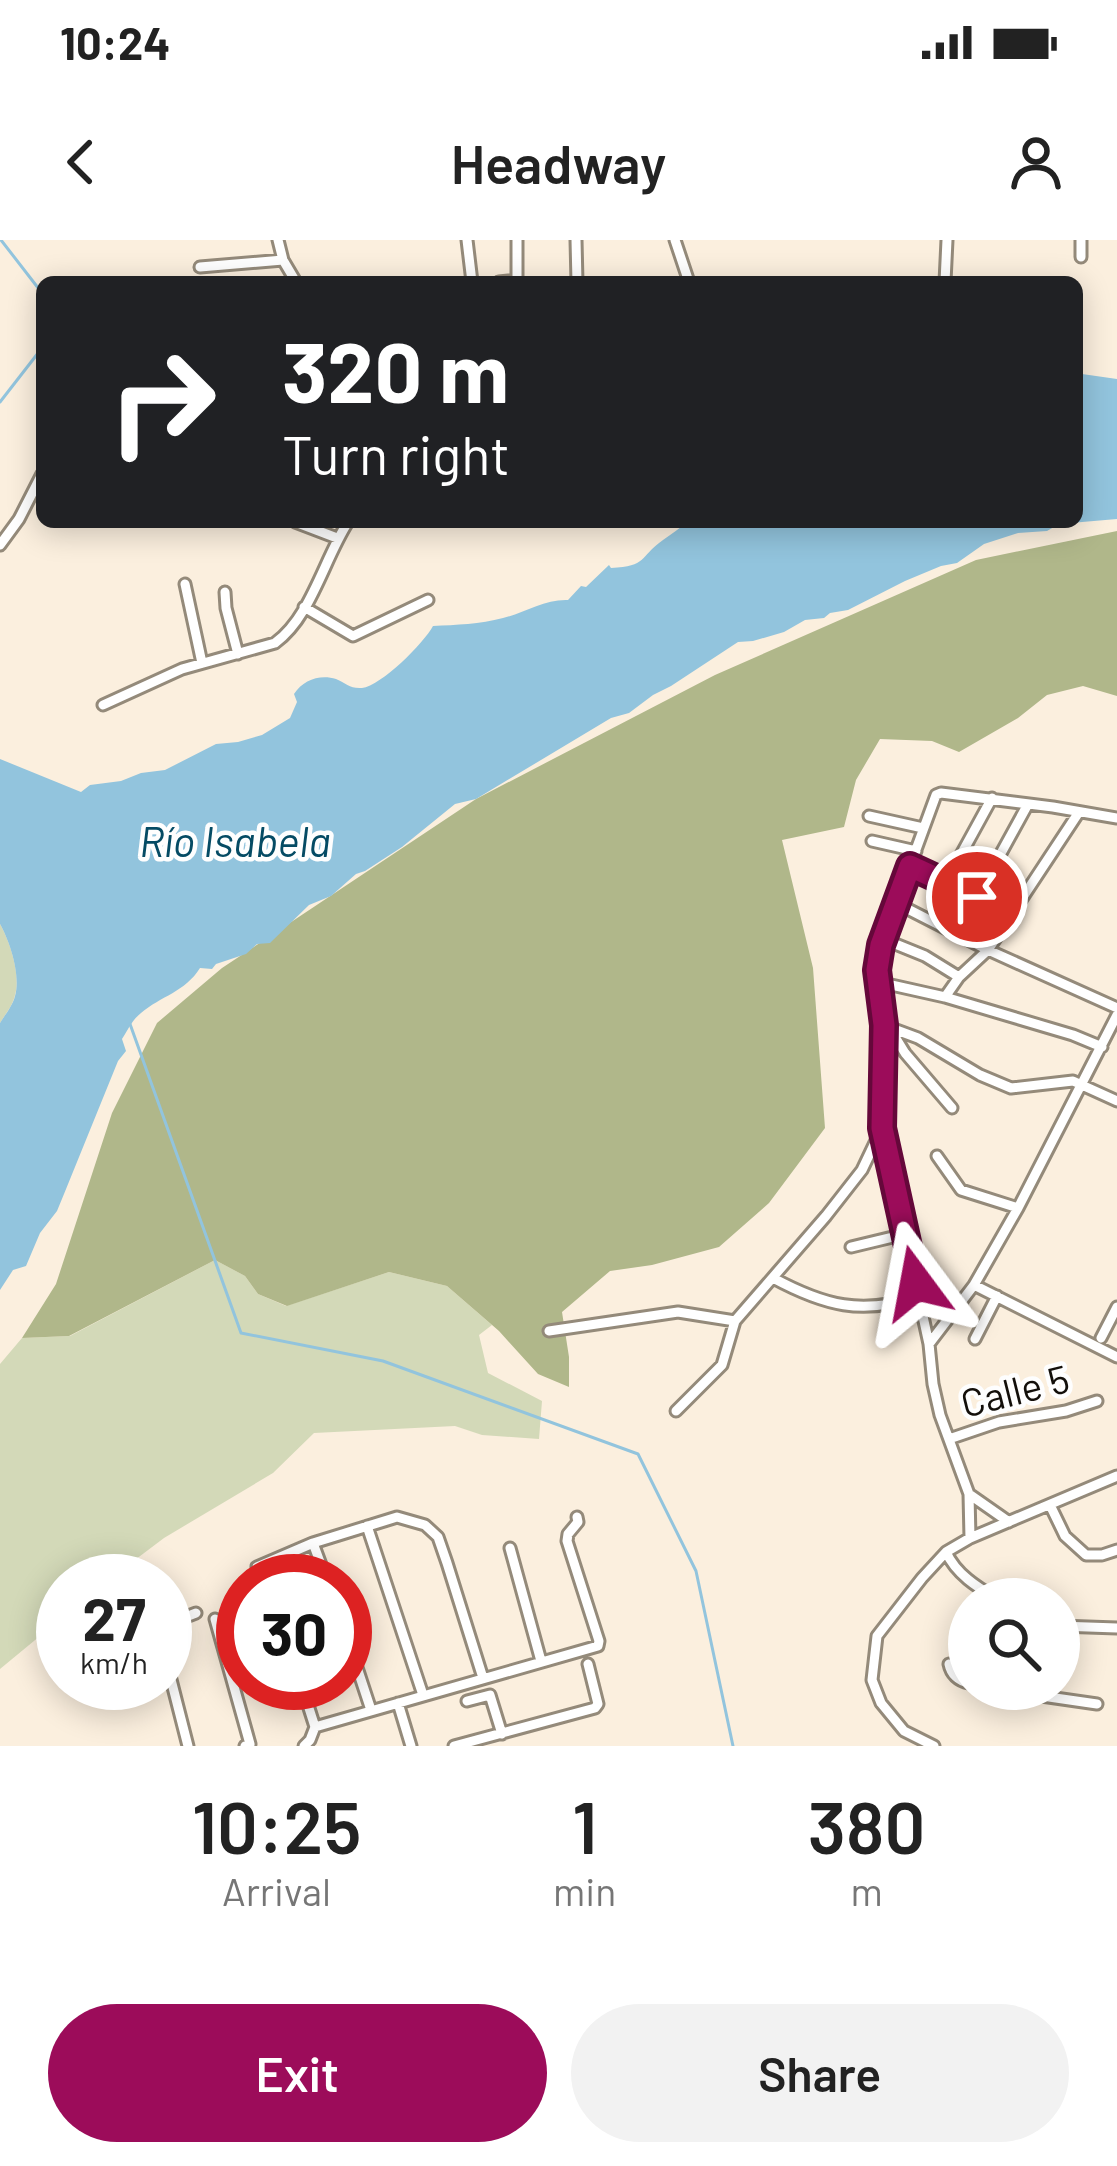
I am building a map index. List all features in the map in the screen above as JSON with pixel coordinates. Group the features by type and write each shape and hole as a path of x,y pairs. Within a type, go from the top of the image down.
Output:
{"street":[{"path":"278,240 293,276"},
{"path":"466,240 471,276"},
{"path":"517,240 518,276"},
{"path":"576,240 577,276"},
{"path":"675,240 687,276"},
{"path":"945,276 946,240"},
{"path":"1081,240 1081,257"},
{"path":"200,267 284,260"},
{"path":"0,544 20,519 36,486"},
{"path":"311,528 337,538"},
{"path":"103,704 182,669 275,643 304,608 344,528"},
{"path":"185,584 202,663"},
{"path":"225,592 238,654"},
{"path":"304,608 353,636 428,600"},
{"path":"970,1538 969,1494 933,1384 929,1344 882,1128 886,1026 877,970 933,799 941,793 1117,818"},
{"path":"946,882 992,798"},
{"path":"977,897 1028,804"},
{"path":"945,997 988,950 1079,812"},
{"path":"869,816 923,828"},
{"path":"872,841 916,851"},
{"path":"910,866 1012,915"},
{"path":"896,903 1117,1011 1018,1208 974,1285 929,1344"},
{"path":"884,939 926,956 959,977"},
{"path":"878,982 945,997 1102,1046"},
{"path":"886,1026 1011,1088 1082,1083 1117,1101"},
{"path":"886,1026 952,1108"},
{"path":"676,1411 722,1365 735,1322 862,1170 882,1128"},
{"path":"937,1156 961,1190 1018,1208"},
{"path":"851,1247 904,1234"},
{"path":"772,1278 840,1305 872,1308 919,1297"},
{"path":"974,1285 1117,1357"},
{"path":"975,1339 997,1296"},
{"path":"1101,1338 1117,1307"},
{"path":"550,1331 678,1312 735,1322"},
{"name":"Calle 5","path":"950,1439 999,1422 1096,1401"},
{"path":"934,1746 904,1731 881,1703 872,1680 877,1636 946,1552 1117,1476"},
{"path":"969,1494 1009,1522"},
{"path":"1050,1505 1065,1536 1086,1555 1117,1550"},
{"path":"287,1554 404,1517 425,1525 438,1538 483,1678"},
{"path":"372,1710 598,1646 567,1541 577,1517"},
{"path":"367,1526 423,1695"},
{"path":"313,1543 317,1554"},
{"path":"510,1548 541,1661"},
{"path":"946,1552 966,1578"},
{"path":"192,1615 196,1613"},
{"path":"215,1618 249,1746"},
{"path":"1080,1626 1117,1628"},
{"path":"454,1746 595,1708 598,1697 588,1664"},
{"path":"467,1700 490,1695 502,1734"},
{"path":"1080,1701 1097,1705"},
{"path":"398,1703 411,1746"},
{"path":"179,1710 188,1746"},
{"path":"304,1746 315,1727 310,1710"},
{"path":"315,1727 371,1710"},
{"path":"899,1746 904,1731"}],"green space":[{"path":"1117,531 1117,696 1083,686 1047,695 959,752 932,741 880,739 856,780 844,827 782,840 813,968 825,1128 769,1203 719,1247 610,1271 562,1312 569,1387 538,1374 499,1331 447,1286 389,1272 287,1306 258,1294 245,1276 215,1260 69,1336 22,1338 56,1284 112,1113 157,1023 222,968 476,799 715,675 976,560"},
{"path":"0,924 17,978 14,999 0,1023"},
{"path":"215,1260 245,1276 258,1294 286,1306 389,1272 447,1286 492,1325 479,1335 488,1373 542,1401 539,1439 482,1435 455,1426 314,1433 273,1473 143,1554 36,1554 36,1639 0,1669 0,1364 22,1338 70,1336"}],"water":[{"name":"Río Isabela","path":"1083,374 1117,379 1117,519 1083,522"},
{"name":"Río Isabela","path":"679,528 1052,528 984,544 957,563 905,581 848,610 738,642 629,713 611,718 476,799 455,804 402,847 356,874 331,896 309,905 270,943 257,944 212,969 200,968 130,1025 122,1039 126,1051 57,1211 40,1233 26,1266 13,1270 0,1290 0,1023 14,999 17,978 0,924 0,759 81,792 90,785 165,770 216,744 262,735 290,718 297,702 294,694 312,679 336,679 358,688 370,685 401,663 433,626 494,620 568,600 609,565 637,563"}],"waterway":[{"path":"1,240 36,285"},
{"path":"0,402 36,356"},
{"path":"130,1024 241,1333 383,1361 638,1454 696,1571 733,1746"}],"route":[{"path":"916,1283 882,1128 884,1025 877,970 881,945 910,866 977,897"}]}
